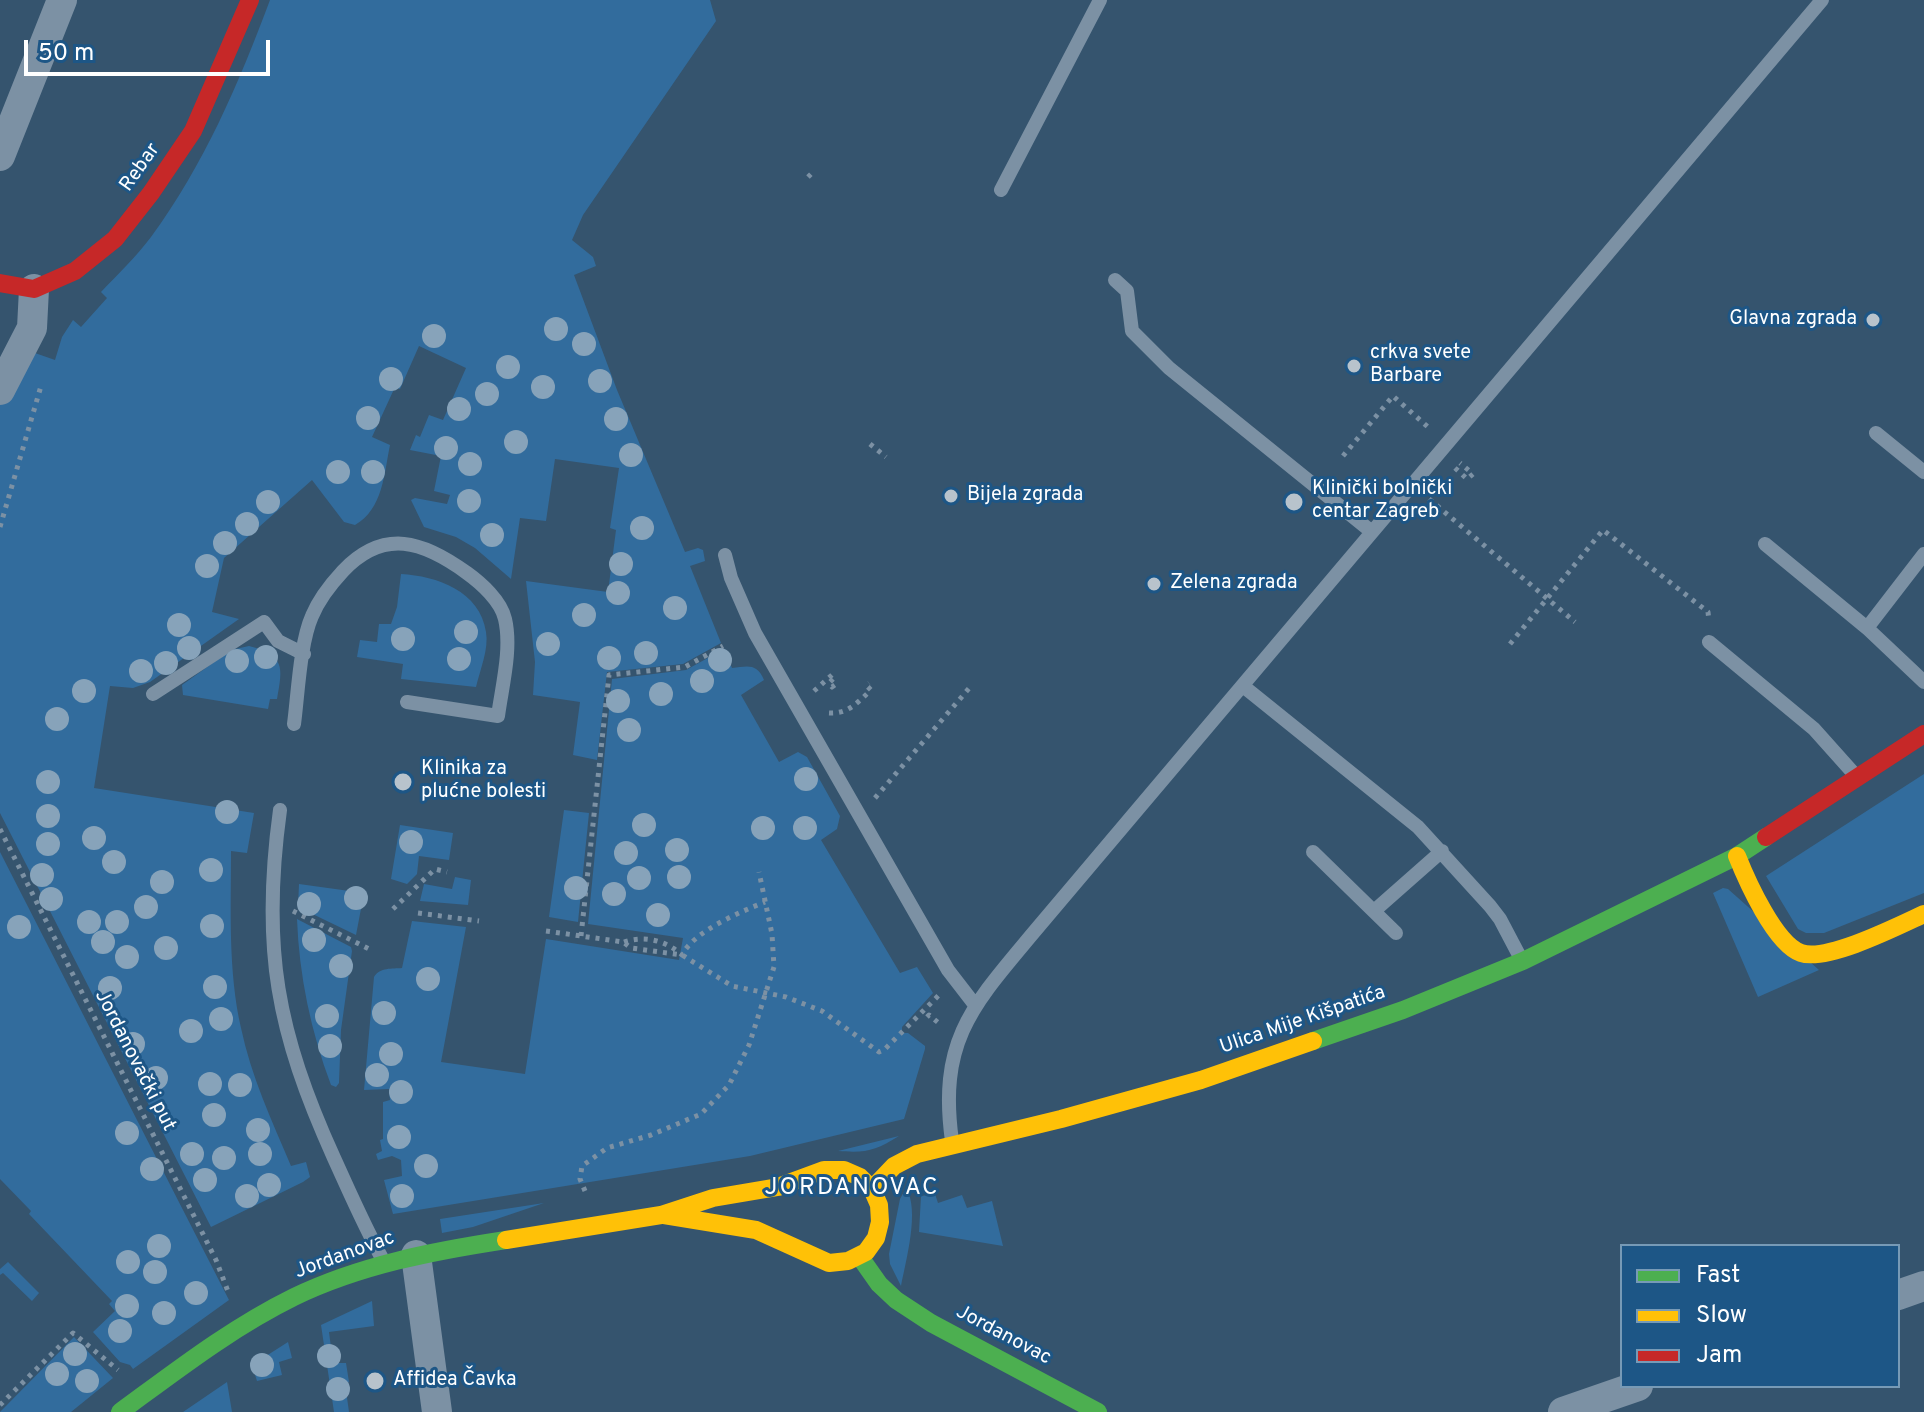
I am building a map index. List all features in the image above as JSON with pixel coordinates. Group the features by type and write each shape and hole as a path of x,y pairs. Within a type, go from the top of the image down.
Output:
{"main road":[{"name":"Rebar","path":"34,289 75,271 115,239 151,193 193,131 250,0"},
{"path":"0,283 34,289"},
{"name":"Ulica Mije Kišpatića","path":"873,1188 894,1166 905,1160 1087,1112 1257,1062 1403,1010 1523,961 1737,856 1924,734"},
{"path":"1737,856 1746,879 1783,941 1805,954 1842,947 1924,914"},
{"path":"828,1169 843,1169 858,1175 873,1188 882,1212 875,1241 860,1257 833,1264 819,1261 771,1235 664,1215 715,1197 778,1187 828,1169"},
{"path":"792,1196 805,1178"},
{"name":"Jordanovac","path":"120,1412 243,1325 322,1285 385,1262 664,1215"},
{"path":"788,1226 794,1241 804,1253"},
{"name":"Jordanovac","path":"860,1257 887,1293 931,1323 1098,1412"}],"street":[{"path":"0,156 62,0"},
{"path":"0,390 32,328 34,289"},
{"path":"416,1255 437,1412"},
{"path":"1900,1294 1924,1286"},
{"path":"1563,1412 1632,1388"}],"lane":[{"path":"1001,190 1100,0"},
{"path":"953,1146 948,1112 950,1076 957,1046 975,1005 1822,0"},
{"path":"1115,280 1127,291 1132,331 1169,368 1372,532"},
{"path":"1876,433 1924,472"},
{"path":"294,724 310,619 320,600 353,561 383,543 418,547 456,566 490,594 505,617 506,658 498,716 407,702"},
{"path":"1765,544 1867,628 1924,682"},
{"path":"1867,628 1924,554"},
{"path":"725,555 731,578 755,633 948,970 975,1005"},
{"path":"153,694 264,622 278,641 304,654"},
{"path":"1709,642 1814,729 1858,779"},
{"path":"1243,686 1418,827 1500,919 1523,961"},
{"path":"280,810 274,849 271,927 276,987 287,1037 316,1120 368,1234 385,1262"},
{"path":"1374,911 1442,851"},
{"path":"1313,852 1396,933"}],"path":[{"path":"0,527 44,372"},
{"path":"1343,456 1393,396 1432,431"},
{"path":"870,444 886,457"},
{"path":"1426,497 1575,622"},
{"path":"1510,644 1603,530 1708,612"},
{"path":"581,936 609,675 685,667 723,646"},
{"path":"814,691 833,674 835,677 829,683 832,687 839,682"},
{"path":"828,713 841,713 854,706 871,690 866,685 869,683"},
{"path":"875,798 971,686"},
{"name":"Jordanovački put","path":"0,829 216,1260 234,1306"},
{"path":"393,909 435,869 447,872"},
{"path":"586,1192 580,1179 582,1166 607,1148 651,1135 701,1114 729,1085 749,1045 774,967 772,934 759,872"},
{"path":"682,955 688,944 701,935 765,902"},
{"path":"292,911 373,951"},
{"path":"418,913 479,921"},
{"path":"546,931 623,942 631,948 682,955 722,981 786,997 822,1011 879,1052 933,1001"},
{"path":"927,1017 929,1015 936,1021"},
{"path":"0,1405 73,1333 121,1372"}],"shaded area":[{"path":"270,0 710,0 716,21 583,215 572,240 593,257 596,266 574,275 617,390 685,552 698,548 703,550 705,561 690,566 721,643 683,664 607,672 597,760 573,755 580,702 533,695 535,662 526,581 608,592 616,530 610,528 619,468 555,459 546,521 520,518 511,579 475,548 456,537 424,527 411,500 415,498 447,504 450,495 434,491 441,456 410,450 416,435 420,437 429,415 443,420 466,368 419,346 400,389 395,387 372,437 390,445 381,490 364,518 355,525 344,522 312,480 224,558 212,612 239,619 150,682 133,688 110,686 94,788 254,813 247,853 231,851 231,940 237,1006 245,1046 269,1115 291,1166 306,1162 310,1177 211,1227 0,813 0,405 35,353 55,360 62,337 73,320 81,327 107,298 101,292 145,244 170,210 219,123"},
{"path":"401,574 442,582 466,596 475,606 482,618 487,639 476,687 401,679 403,664 357,657 360,640 377,642 379,624 391,624 397,607"},
{"path":"249,646 269,654 279,664 277,699 270,699 268,709 183,695 182,685 231,650"},
{"path":"724,649 732,668 751,667 761,675 764,680 741,695 779,762 798,752 807,757 840,816 837,829 821,840 900,973 917,967 933,993 902,1027 902,1033 908,1033 925,1046 904,1119 750,1156 393,1214 384,1180 402,1176 401,1160 392,1156 378,1160 376,1154 382,1151 383,1102 390,1100 389,1089 364,1090 374,977 383,970 402,968 412,921 466,927 441,1062 525,1074 546,939 679,960 683,938 588,924 612,679 686,670"},
{"path":"1924,774 1924,893 1824,933 1806,933 1798,929 1766,876"},
{"path":"564,810 589,813 578,922 549,917"},
{"path":"400,825 453,833 449,860 419,856 417,874 407,884 391,879"},
{"path":"0,852 229,1300 133,1369 120,1362 93,1332 115,1311 109,1304 112,1301 0,1179"},
{"path":"455,877 471,880 468,905 420,901 424,884 452,889"},
{"path":"299,884 364,893 356,935 298,907"},
{"path":"1728,889 1819,970 1758,997 1713,893"},
{"path":"297,919 351,947 352,951 341,1030 339,1083 336,1087 331,1085 312,1024 300,961"},
{"path":"899,1136 870,1150 838,1151"},
{"path":"906,1188 912,1222 901,1286 890,1264 889,1254 900,1199"},
{"path":"935,1194 938,1203 962,1195 967,1208 992,1201 1003,1246 919,1232 921,1196"},
{"path":"544,1203 473,1227 442,1233 440,1219"},
{"path":"8,1262 39,1293 32,1301 3,1273 0,1275 0,1269"},
{"path":"372,1301 374,1326 329,1332 333,1363 346,1363 349,1382 345,1383 349,1412 334,1412 321,1325"},
{"path":"74,1337 113,1378 71,1412 0,1412"},
{"path":"288,1342 292,1358 279,1362 282,1375 257,1381 252,1365"},
{"path":"227,1382 232,1412 183,1412"}],"traffic: fast":[{"path":"1313,1041 1403,1010 1523,961 1737,856 1766,837"},
{"path":"120,1412 226,1336 294,1297 371,1268 506,1240"},
{"path":"860,1257 879,1284 896,1300 931,1323 1098,1412"}],"traffic: slow":[{"path":"1737,856 1772,925 1781,938 1801,953 1844,948 1924,914"},
{"path":"873,1188 894,1166 917,1154 1061,1119 1201,1080 1313,1041"},
{"path":"506,1240 661,1215 713,1198 778,1187 824,1170 844,1170 860,1177 872,1189 879,1205 880,1222 876,1238 866,1252 848,1261 829,1263 756,1230 664,1215"}],"traffic: jam":[{"path":"0,283 34,289 75,271 115,239 193,131 250,0"},
{"path":"1766,837 1924,734"}],"place":[{"name":"Glavna zgrada","path":"1873,320"},
{"name":"crkva svete Barbare","path":"1354,366"},
{"name":"Bijela zgrada","path":"951,496"},
{"name":"Klinički bolnički centar Zagreb","path":"1294,502"},
{"name":"Zelena zgrada","path":"1154,584"},
{"name":"Klinika za plućne bolesti","path":"403,782"},
{"name":"Affidea Čavka","path":"375,1381"}],"district":[{"name":"JORDANOVAC","path":"852,1189"}]}
